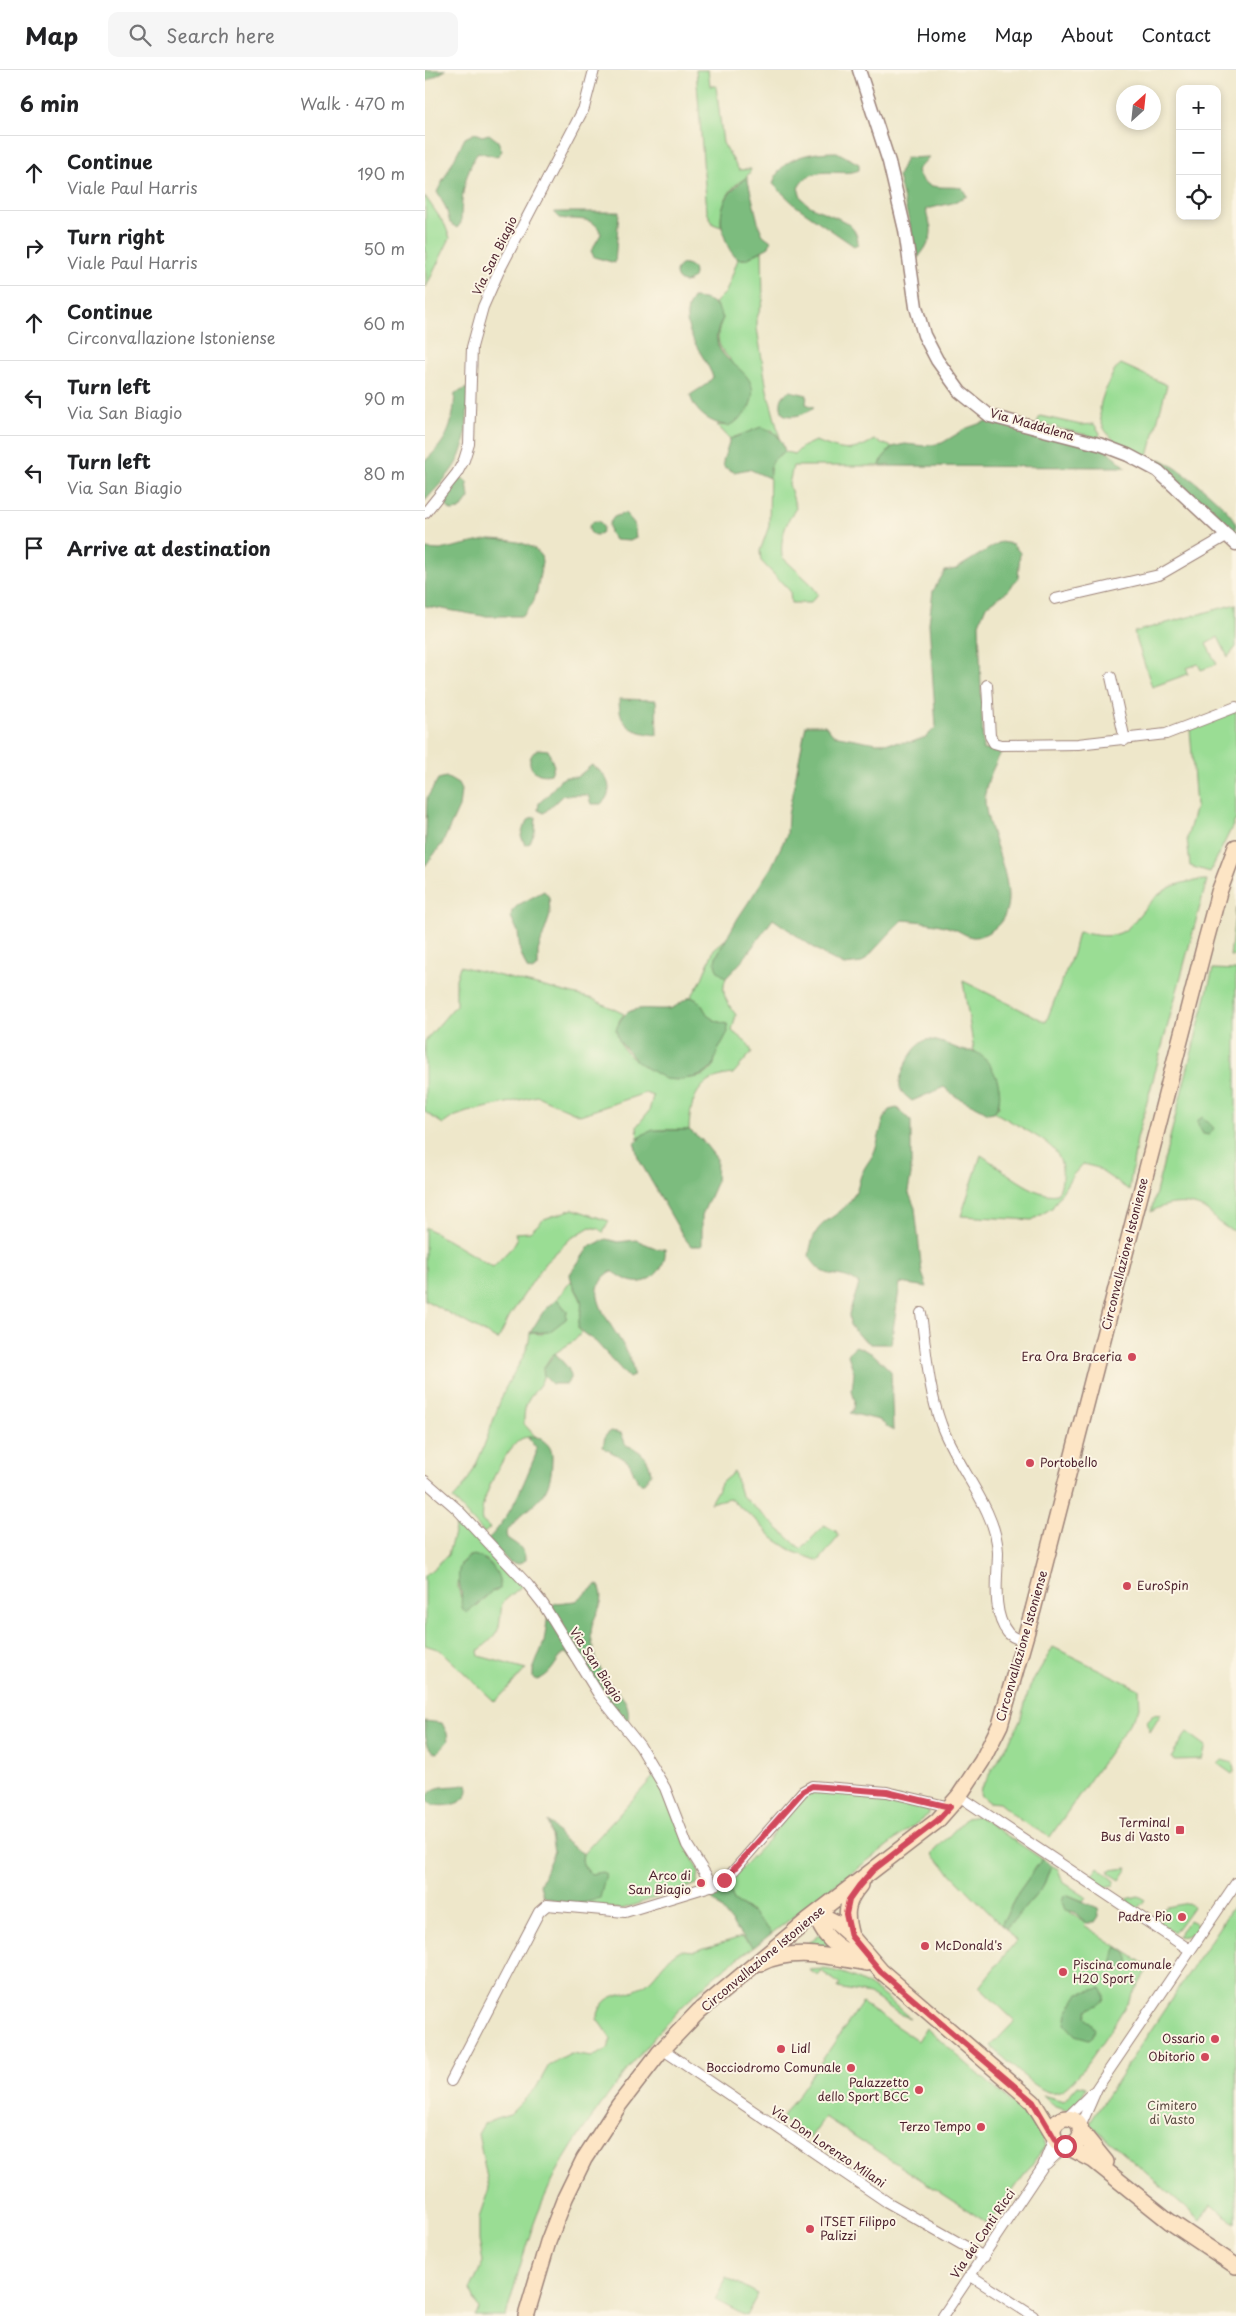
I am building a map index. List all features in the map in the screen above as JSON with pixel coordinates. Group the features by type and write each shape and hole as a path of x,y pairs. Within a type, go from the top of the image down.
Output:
{"main road":[{"name":"Circonvallazione Istoniense","path":"526,2316 565,2198 584,2160 619,2105 662,2049 699,2011 817,1913 937,1821 954,1802 982,1761 1000,1725 1025,1641 1219,892 1236,846"},
{"path":"851,1936 846,1914 849,1900 873,1870"},
{"path":"817,1913 835,1922 851,1936 881,1972"},
{"path":"817,1913 824,1933 833,1942 881,1972 1033,2102 1074,2120 1093,2148 1135,2192"},
{"path":"751,1968 768,1960 801,1955 819,1955 867,1963"},
{"path":"1033,2102 1060,2141 1093,2160 1184,2232 1236,2266"},
{"path":"1060,2141 1055,2124 1066,2118"},
{"path":"1060,2141 1077,2141 1080,2128"}],"street":[{"name":"Via San Biagio","path":"425,512 457,473 469,444 472,347 483,307 583,108 594,70"},
{"name":"Via Maddalena","path":"859,70 889,162 905,230 916,307 924,335 937,360 959,392 990,416 1102,445 1128,455 1158,471 1232,539"},
{"path":"1055,599 1159,575 1232,539"},
{"path":"1111,677 1125,740"},
{"path":"987,685 990,736 994,743 1001,745 1078,744 1166,734 1236,707"},
{"path":"921,1312 931,1386 941,1426 994,1530 998,1550 996,1593 1003,1625 1008,1634 1025,1641"},
{"name":"Via San Biagio","path":"425,1480 456,1508 543,1604 599,1695 640,1746 665,1788 687,1845 713,1886"},
{"path":"451,2081 543,1907 556,1905 625,1912 713,1886 730,1876 803,1791 812,1786 887,1792 954,1802 1191,1950"},
{"path":"1080,2128 1097,2088 1236,1883"},
{"name":"Via Don Lorenzo Milani","path":"662,2049 887,2202 985,2257"},
{"path":"1066,2118 1097,2088"},
{"name":"Via dei Conti Ricci","path":"943,2316 985,2257 1060,2141"},
{"path":"971,2276 1033,2316"}],"green space":[{"path":"425,70 446,70 425,82"},
{"path":"696,70 708,70 710,86 716,86 723,143 739,170 751,169 744,179 733,187 727,197 721,214 721,227 713,224 707,212"},
{"path":"475,133 482,136 489,134 498,141 502,151 497,157 478,152 473,160 466,178 461,223 457,228 450,223 446,208 437,192 465,138"},
{"path":"837,152 859,164 859,170 810,175 798,188 805,202 845,222 852,228 858,244 854,246 796,206 773,184 782,167 798,158 817,153"},
{"path":"929,157 917,170 924,182 935,186 962,188 967,196 952,203 927,209 931,236 918,258 898,176 906,158"},
{"path":"747,177 759,226 763,235 771,241 769,247 746,259 738,259 728,245 721,217 722,209 728,196"},
{"path":"425,196 445,225 450,238 426,287"},
{"path":"554,212 619,212 615,263 594,257 591,251 601,234 594,224 590,221 560,218"},
{"path":"762,251 763,301 757,318 757,328 767,390 780,438 772,430 749,432 730,439 717,425 728,426 730,359 722,350 718,340 723,318 715,303 726,292 738,259 746,259"},
{"path":"685,264 691,267 694,273 691,279 685,282 679,279 676,273 679,267"},
{"path":"693,298 712,302 718,308 723,318 717,334 720,349 746,376 751,384 753,393 748,409 741,418 728,426 709,420 699,412 690,395 707,384 713,377 689,328 688,308"},
{"path":"1121,364 1167,385 1147,460 1115,441 1102,424 1100,413 1101,401 1113,374"},
{"path":"468,388 465,437 460,456 448,474 425,501 425,461 445,438 453,414 455,393"},
{"path":"790,391 807,395 806,404 814,407 799,415 783,414 781,401 784,395"},
{"path":"1040,416 1081,425 1094,424 1100,433 1099,438 1037,423"},
{"path":"987,421 1103,447 1126,467 880,466 882,459 892,447 905,444 925,446 942,443 967,428"},
{"path":"761,427 777,436 785,452 773,462 769,478 749,469 734,472 724,467 723,461 730,439"},
{"path":"874,440 892,447 882,459 880,466 793,466 789,484 796,508 784,531 782,557 810,583 818,594 810,603 791,603 790,591 761,561 760,551 769,526 770,466 776,456 785,452 795,454 802,447 815,441 845,450 858,448"},
{"path":"1160,459 1190,478 1225,508 1236,525 1236,541 1156,465"},
{"path":"461,477 467,482 469,498 460,510 451,511 446,505 451,488"},
{"path":"625,513 634,523 636,538 630,541 615,540 610,533 609,524 614,517"},
{"path":"593,521 599,521 603,528 599,535 593,535 589,531 589,525"},
{"path":"490,539 525,544 541,555 542,562 537,591 533,603 523,616 483,616 425,606 425,549 440,550"},
{"path":"1000,542 1013,544 1020,553 1018,578 1008,591 986,606 979,623 983,750 1002,750 989,778 985,796 986,811 1006,882 1008,899 1005,914 994,929 978,937 970,936 941,925 902,920 862,963 844,965 826,956 773,919 742,961 726,978 717,969 715,964 716,957 738,918 771,868 787,834 788,815 806,725 825,725 833,735 876,743 912,742 926,737 936,727 929,623 933,591 945,571 956,569"},
{"path":"1236,604 1236,647 1228,657 1218,637 1206,644 1217,664 1201,670 1198,664 1187,668 1188,674 1152,687 1134,632"},
{"path":"619,699 656,700 657,735 634,730 624,722 621,716"},
{"path":"1236,711 1236,819 1210,872 1190,866 1187,838 1196,806 1190,729"},
{"path":"538,749 548,750 554,766 551,774 539,774 531,768 530,758"},
{"path":"592,765 602,773 608,783 608,794 601,804 591,804 588,795 563,795 544,813 538,810 539,803 560,780 566,777 577,777"},
{"path":"446,777 458,784 461,790 459,807 442,844 425,866 427,798 438,779"},
{"path":"536,817 535,832 530,843 525,845 521,836 524,826 530,818"},
{"path":"1207,880 1137,1139 1129,1190 1095,1167 1083,1164 1072,1176 1052,1208 1032,1220 961,1216 981,1155 1018,1181 1039,1192 1057,1194 1062,1178 1060,1160 1049,1145 994,1112 999,1106 998,1089 991,1069 974,1051 963,981 1046,1022 1073,953 1078,932 1103,936 1121,933 1130,926 1154,898 1169,888 1186,882"},
{"path":"544,891 549,897 550,915 538,951 538,967 532,971 527,969 520,951 518,932 511,917 512,911 518,905"},
{"path":"1236,907 1236,956 1230,956"},
{"path":"726,939 716,957 717,970 726,978 724,993 727,1002 736,1015 732,1031 748,1044 752,1052 733,1074 711,1080 698,1092 691,1109 689,1130 648,1132 638,1140 637,1126 649,1111 653,1096 645,1093 580,1115 537,1096 467,1112 453,1117 443,1124 425,1112 425,1041 456,1005 456,979 460,966 593,999 624,1014 619,1021 619,1040 624,1050 634,1059 647,1068 662,1074 692,1078 704,1075 713,1067 716,1054 727,1032 727,1024 708,1015 701,1004 691,997 701,981 714,949"},
{"path":"1213,969 1236,970 1236,1231 1227,1228 1207,1211 1194,1205 1171,1204 1151,1212"},
{"path":"691,997 701,1004 712,1019 727,1024 728,1032 717,1052 713,1066 706,1073 696,1077 677,1080 665,1079 637,1062 619,1041 616,1030 620,1021 630,1011 636,1009 670,1009"},
{"path":"926,1040 932,1040 963,1051 976,1052 983,1057 993,1071 999,1088 1000,1097 994,1112 988,1113 954,1095 944,1087 912,1101 904,1094 900,1088 900,1081 907,1061 920,1044"},
{"path":"897,1108 911,1121 911,1175 908,1191 915,1208 922,1273 927,1287 900,1283 891,1344 871,1344 860,1337 850,1325 849,1314 859,1284 851,1279 821,1270 809,1256 816,1233 821,1226 847,1205 854,1195 862,1172 874,1153 886,1115 889,1110"},
{"path":"1203,1117 1214,1128 1209,1135 1203,1134 1198,1125 1198,1120"},
{"path":"653,1130 689,1130 701,1139 717,1159 716,1183 702,1215 702,1246 691,1246 683,1236 638,1158 635,1144 642,1135"},
{"path":"573,1209 609,1221 603,1233 599,1229 590,1227 570,1239 545,1263 509,1317 498,1340 425,1300 425,1227 493,1267 515,1244 517,1240 515,1233 530,1232 544,1219"},
{"path":"606,1239 618,1242 636,1240 658,1249 665,1249 664,1262 661,1268 647,1280 641,1282 631,1281 612,1271 601,1281 598,1293 601,1307 631,1363 633,1376 629,1378 596,1342 578,1328 581,1300 570,1274 589,1247"},
{"path":"571,1281 581,1300 582,1310 578,1328 581,1333 575,1340 551,1356 543,1369 543,1378 530,1397 525,1412 524,1424 535,1436 523,1438 516,1443 495,1475 484,1502 482,1521 490,1528 484,1533 453,1499 462,1489 477,1462 505,1389 527,1348 530,1333 542,1334 566,1319 567,1311 557,1299"},
{"path":"557,1299 567,1311 566,1319 549,1332 530,1333 543,1312"},
{"path":"856,1346 873,1354 891,1371 893,1431 879,1420 850,1413 854,1410 855,1401 852,1391 854,1372 848,1355"},
{"path":"555,1353 568,1368 571,1376 567,1384 552,1384 544,1376 543,1369"},
{"path":"611,1431 621,1433 626,1445 640,1452 649,1463 651,1474 644,1483 638,1481 628,1462 603,1447 605,1436"},
{"path":"535,1436 545,1442 550,1448 552,1455 551,1474 543,1494 506,1533 507,1538 524,1552 525,1560 519,1564 509,1562 488,1539 504,1520 521,1488 536,1454 536,1448 528,1438"},
{"path":"734,1472 741,1495 801,1549 824,1526 836,1531 839,1536 819,1561 794,1552 773,1538 757,1521 729,1498 710,1503 722,1482"},
{"path":"459,1514 523,1585 502,1603 499,1626 495,1635 478,1651 479,1656 526,1669 495,1702 440,1650 425,1645 425,1576 448,1555","holes":["469,1556 477,1557 492,1566 496,1577 497,1591 491,1592 476,1606 461,1598 458,1586 461,1563"]},
{"path":"473,1555 484,1559 493,1567 500,1583 500,1589 491,1592 466,1613 461,1605 459,1570 463,1561"},
{"path":"598,1584 602,1599 592,1625 593,1646 603,1674 626,1703 628,1709 627,1725 569,1654 564,1653 542,1678 537,1680 533,1678 533,1670 544,1642 549,1608 556,1603 576,1601"},
{"path":"1053,1647 1139,1689 1140,1708 1050,1837 1020,1820 999,1803 988,1802 980,1795 981,1788 1020,1721 1030,1686"},
{"path":"1161,1714 1150,1732 1147,1721 1153,1715"},
{"path":"425,1721 442,1723 447,1733 448,1741 437,1753 430,1749 428,1745"},
{"path":"1187,1732 1206,1746 1202,1759 1175,1760 1171,1758"},
{"path":"1222,1760 1233,1763 1234,1772 1232,1774 1218,1764"},
{"path":"655,1775 699,1873 697,1884 622,1909 579,1905 584,1901 595,1900 598,1874 591,1874 585,1867 582,1860 583,1854"},
{"path":"467,1784 468,1791 466,1796 456,1804 441,1806 428,1802 427,1797 435,1789"},
{"path":"812,1789 908,1799 928,1805 929,1814 772,1933 754,1914 734,1901 727,1883 768,1840 798,1800"},
{"path":"978,1816 1042,1859 1018,1893 1001,1925 932,1854 966,1818"},
{"path":"548,1821 564,1840 583,1854 583,1863 591,1874 602,1872 606,1874 600,1898 578,1903 565,1903 543,1896 540,1885 554,1851"},
{"path":"1042,1859 1051,1865 1043,1887 1006,1929 1001,1925 1018,1893"},
{"path":"1051,1865 1058,1869 1063,1882 1086,1897 1083,1901 1068,1895 1064,1896 1070,1912 1086,1923 1084,1925 1149,1967 1096,2052 1072,2082 1057,2092 1048,2092 1041,2089 991,2046 1015,2021 979,1987 1016,1941 1006,1929 1043,1887"},
{"path":"1098,1867 1115,1881 1114,1885 1105,1887 1091,1877"},
{"path":"1128,1868 1120,1880 1109,1873 1109,1870"},
{"path":"727,1883 734,1901 754,1914 772,1933 754,1947 717,1904 703,1891"},
{"path":"1068,1895 1098,1908 1099,1917 1095,1923 1086,1923 1074,1912 1065,1910 1062,1902 1064,1896"},
{"path":"1138,1896 1145,1900 1137,1909 1130,1905 1127,1899"},
{"name":"Cimitero di Vasto","path":"1236,1902 1236,2222 1210,2205 1200,2220 1089,2123"},
{"path":"1188,1903 1193,1907 1174,1933 1159,1923 1159,1911 1167,1907"},
{"path":"1189,1920 1199,1925 1190,1934 1177,1936"},
{"path":"820,1934 838,1952 796,1952"},
{"path":"742,1937 754,1947 713,1978 675,2014 625,2073 573,2146 549,2187 537,2215 506,2316 475,2316 479,2309 470,2290 483,2262 479,2241 479,2218 489,2188 478,2134 484,2124 510,2114 536,2088 549,2065 571,2054 592,2057 608,2049 611,2039 597,2019 600,2009 610,1998 640,1988 652,1979 671,1957 681,1950 694,1951"},
{"path":"1117,1947 1129,1957 1129,1963 1123,1970 1113,1966 1113,1955"},
{"path":"823,1969 836,1971 860,1980 880,1993 910,2018 899,2014 870,1994 838,1988 840,1984 821,1971 818,1976 809,1970"},
{"path":"1101,1988 1104,1996 1103,1999 1099,2004 1087,2010 1085,2017 1095,2029 1093,2036 1089,2039 1075,2035 1065,2024 1067,2013 1079,1993"},
{"path":"862,2003 918,2041 926,2028 1039,2127 1045,2146 989,2224 825,2117 810,2138 781,2119"},
{"path":"1078,2085 1086,2087 1083,2094 1066,2110 1055,2107 1042,2095 1064,2101"},
{"path":"727,2277 758,2294 746,2316 715,2300"}],"place":[{"name":"Era Ora Braceria","path":"1132,1357"},
{"name":"Portobello","path":"1030,1463"},
{"name":"EuroSpin","path":"1127,1586"},
{"name":"Terminal Bus di Vasto","path":"1180,1830"},
{"name":"Arco di San Biagio","path":"701,1883"},
{"name":"Padre Pio","path":"1182,1917"},
{"name":"McDonald's","path":"925,1946"},
{"name":"Piscina comunale H20 Sport","path":"1063,1972"},
{"name":"Ossario","path":"1215,2039"},
{"name":"Lidl","path":"781,2049"},
{"name":"Obitorio","path":"1205,2057"},
{"name":"Bocciodromo Comunale","path":"851,2068"},
{"name":"Palazzetto dello Sport BCC","path":"919,2090"},
{"name":"Terzo Tempo","path":"981,2127"},
{"name":"ITSET Filippo Palizzi","path":"810,2229"}],"route":[{"path":"724,1880 730,1876 803,1791 812,1786 821,1785 887,1792 950,1807 937,1821 873,1870 852,1895 846,1914 851,1936 881,1972 949,2028 1033,2102 1056,2141 1065,2146"}]}
